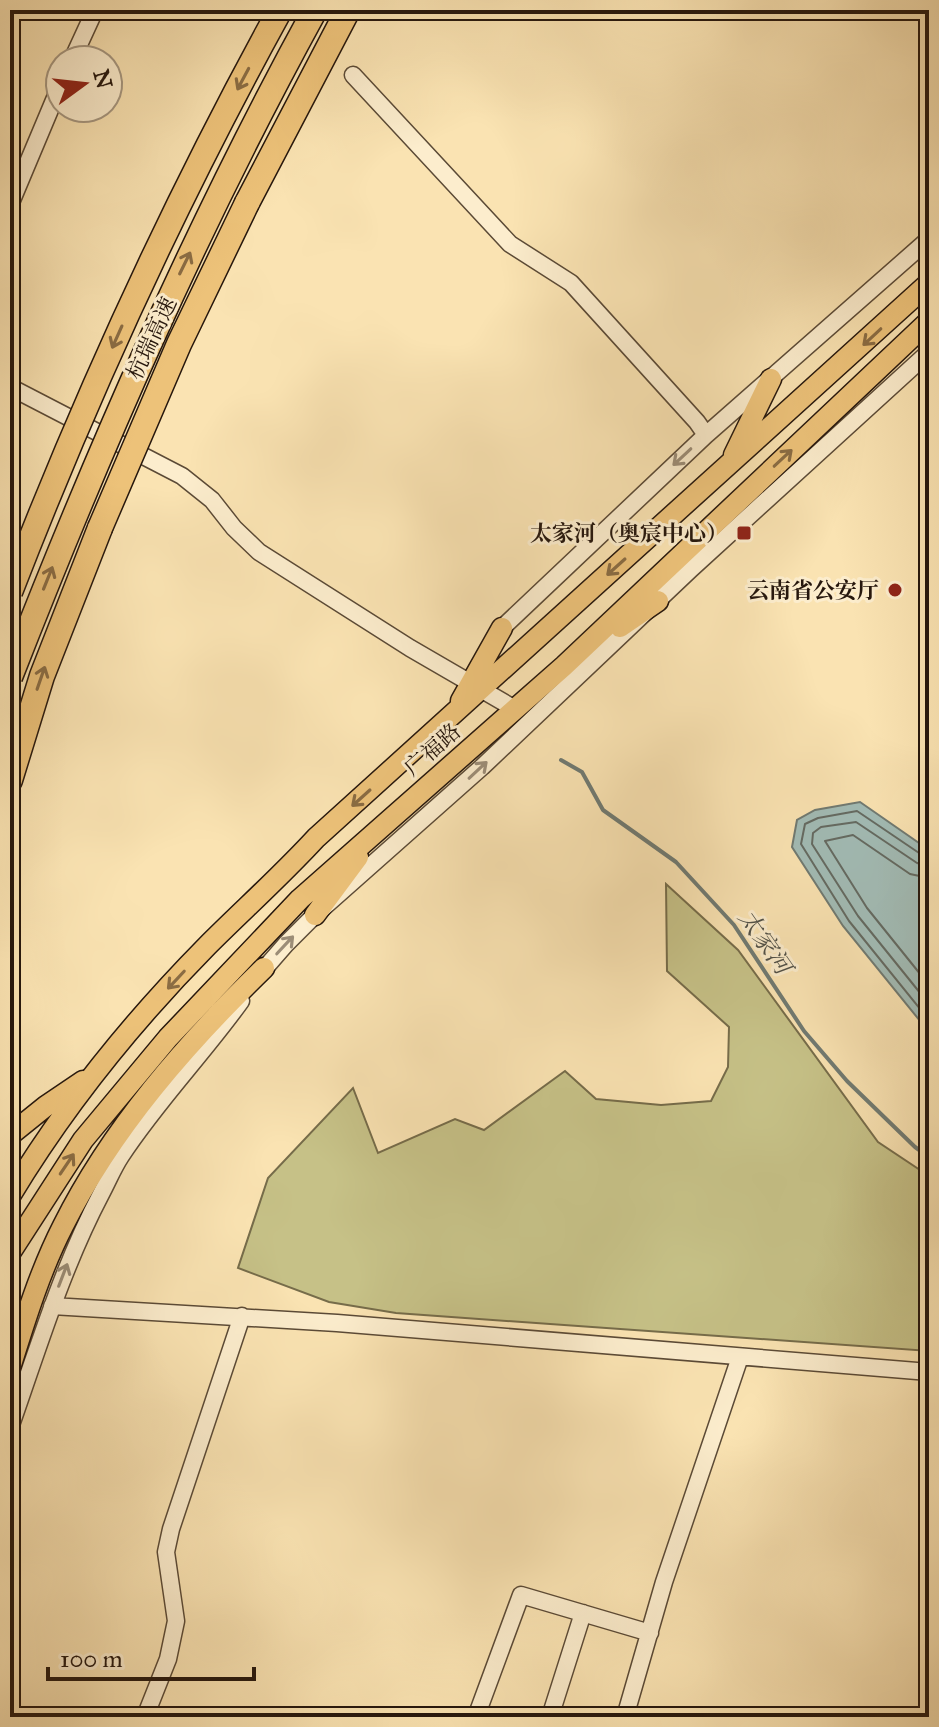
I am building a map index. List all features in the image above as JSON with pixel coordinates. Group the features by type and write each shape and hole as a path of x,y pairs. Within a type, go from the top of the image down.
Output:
{"highway":[{"name":"杭瑞高速","path":"10,592 72,438 131,306 280,10"},
{"name":"杭瑞高速","path":"10,677 69,527 153,332 241,150 315,10"},
{"path":"10,780 42,676 157,392 214,269 348,10"}],"main road":[{"name":"广福路","path":"10,1196 96,1072 206,947 316,838 452,717 476,686 728,466 929,283"},
{"name":"广福路","path":"10,1253 83,1140 168,1038 300,899 564,666 929,321"},
{"path":"728,466 771,379"},
{"path":"564,666 658,601"},
{"path":"476,686 502,628"},
{"path":"315,915 373,833"},
{"path":"10,1368 30,1303 54,1244 84,1186 185,1048 264,968"},
{"path":"10,1135 96,1072"}],"street":[{"path":"79,44 95,10"},
{"path":"353,75 510,244 571,283 706,435"},
{"path":"10,205 44,124"},
{"path":"502,628 706,435 929,239"},
{"path":"10,1428 77,1241 120,1157 208,1047 264,968 315,915 482,767 929,352"},
{"path":"10,387 182,476 212,500 234,528 259,552 515,709"},
{"path":"52,1306 242,1316 929,1372"},
{"path":"145,1717 168,1659 176,1621 166,1552 171,1529 242,1316"},
{"path":"625,1717 740,1357"},
{"path":"476,1717 521,1595 650,1633"},
{"path":"550,1717 583,1613"}],"shaded area":[{"path":"666,884 738,950 878,1142 929,1176 929,1351 396,1313 329,1302 238,1268 268,1178 353,1088 378,1153 455,1119 484,1130 565,1071 596,1099 661,1105 711,1101 728,1067 729,1027 667,971"}],"water":[{"path":"860,802 929,850 929,1032 843,926 792,847 797,820 815,810"}],"waterway":[{"name":"太家河","path":"561,760 582,772 603,810 676,862 734,925 804,1031 847,1081 929,1157"}],"place":[{"name":"太家河（奥宸中心）","path":"744,533"},
{"name":"云南省公安厅","path":"895,590"}]}
